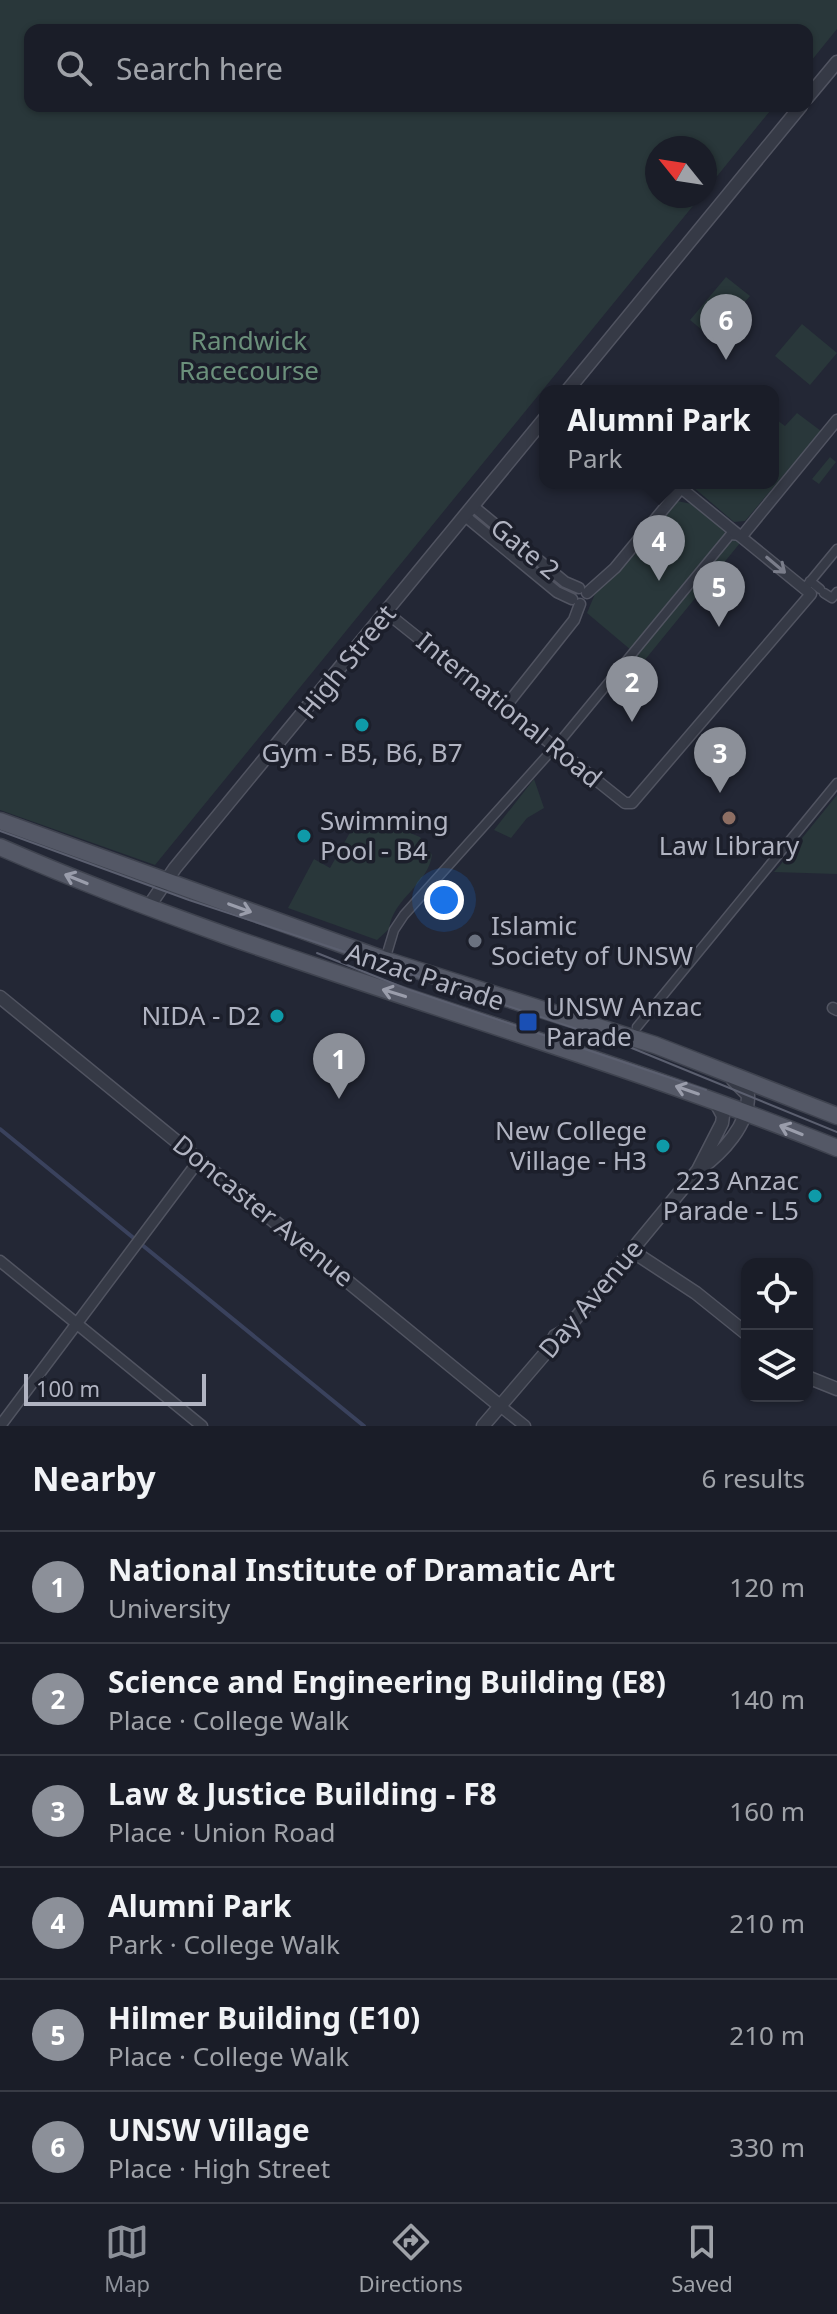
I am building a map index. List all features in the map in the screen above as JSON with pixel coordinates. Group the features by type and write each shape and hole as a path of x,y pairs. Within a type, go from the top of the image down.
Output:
{"main road":[{"name":"Anzac Parade","path":"0,821 385,960 714,1066 837,1116"},
{"name":"Anzac Parade","path":"0,847 149,906 715,1101 837,1148"}],"street":[{"path":"813,91 836,65"},
{"path":"572,385 796,112"},
{"path":"742,536 837,420"},
{"name":"High Street","path":"149,906 539,426"},
{"path":"470,512 557,592 576,601 586,600 583,590 615,568 680,489"},
{"path":"682,489 814,589 832,598 837,592"},
{"name":"Gate 2","path":"470,512 565,582 583,590"},
{"path":"385,960 394,930 404,915 450,862 461,855 730,535 742,536"},
{"path":"814,589 837,549"},
{"name":"International Road","path":"387,613 625,803 632,803 814,589"},
{"path":"505,707 574,620 576,601"},
{"path":"637,1027 837,783"},
{"name":"Doncaster Avenue","path":"0,997 525,1426"},
{"path":"714,1066 748,1095 746,1112"},
{"name":"Day Avenue","path":"698,1170 722,1123 720,1108 715,1101"},
{"name":"Day Avenue","path":"483,1426 548,1350 555,1336 566,1330 698,1170 726,1147 746,1112"},
{"path":"0,1426 200,1159"},
{"path":"632,1251 696,1293 742,1330"},
{"path":"0,1261 202,1426"},
{"path":"813,1379 837,1389"}],"green space":[{"name":"Randwick Racecourse","path":"0,0 837,0 837,29 813,59 813,24 24,24 24,112 769,112 717,176 717,136 645,136 645,208 691,208 547,385 539,385 539,394 155,865 0,810"},
{"path":"726,277 750,296 713,339 690,320"},
{"path":"802,324 837,353 810,385 775,356"},
{"path":"797,413 821,431 779,481 779,422 785,426"},
{"path":"830,457 836,462 819,484 812,479"},
{"path":"696,489 772,489 745,521 734,522"},
{"path":"677,501 692,504 740,543 644,661 587,613 597,589"},
{"path":"534,779 544,808 527,818 511,838 494,830"},
{"path":"837,795 837,874 774,872 781,864"},
{"path":"361,813 420,837 432,855 424,875 397,909 389,929 377,940 288,908 314,859 330,868"}],"waterway":[{"path":"0,1129 364,1426"}],"tram line":[{"path":"0,831 189,900 622,1044 837,1132"},
{"path":"317,953 407,989 706,1090"}],"place":[{"name":"UNSW Village","path":"726,360"},
{"name":"Alumni Park","path":"659,581"},
{"name":"Hilmer Building (E10)","path":"719,627"},
{"name":"Science and Engineering Building (E8)","path":"632,722"},
{"name":"Gym - B5, B6, B7","path":"362,725"},
{"name":"Law & Justice Building - F8","path":"720,793"},
{"name":"Law Library","path":"729,818"},
{"name":"Swimming Pool - B4","path":"304,836"},
{"name":"Islamic Society of UNSW","path":"475,941"},
{"name":"NIDA - D2","path":"277,1016"},
{"name":"UNSW Anzac Parade","path":"528,1022"},
{"name":"National Institute of Dramatic Art","path":"339,1099"},
{"name":"New College Village - H3","path":"663,1146"},
{"name":"223 Anzac Parade - L5","path":"815,1196"}]}
